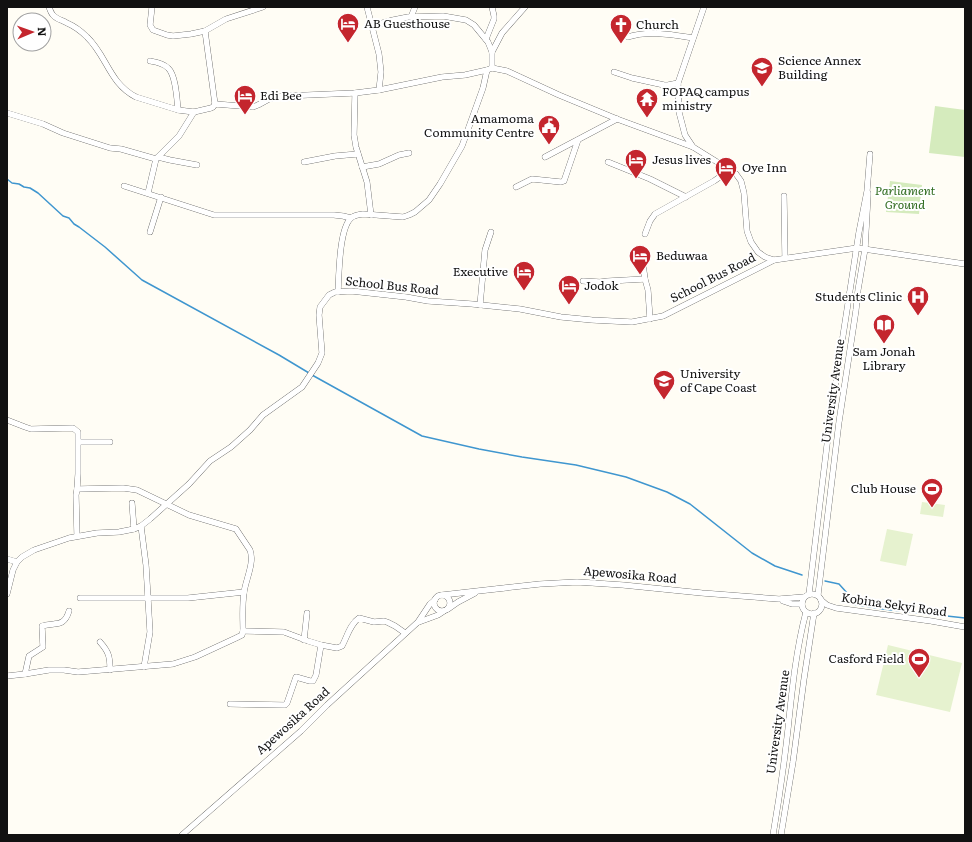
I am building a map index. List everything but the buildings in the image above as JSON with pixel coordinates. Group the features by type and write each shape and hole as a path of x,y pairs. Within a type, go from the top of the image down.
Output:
{"street":[{"path":"49,7 53,16 76,28 94,43 114,78 129,93 178,110 194,112 211,108 215,104 253,107 269,99 284,96 379,90 442,77 465,75 490,69 507,71 617,120 693,147 736,174 741,181 744,193 747,231 751,242 758,252 765,257 774,260"},
{"path":"152,7 150,25 153,30 173,36 205,31 226,19 263,7"},
{"path":"367,7 379,54 381,72 379,90"},
{"path":"410,17 415,7"},
{"path":"486,39 494,19 492,7"},
{"path":"338,292 342,243 345,229 351,218 363,214 403,217 409,216 420,208 435,192 462,146 490,69 492,52 502,33 526,7"},
{"path":"693,147 686,135 679,112 678,83 704,7"},
{"path":"372,26 410,17 444,16 466,20 474,24 488,42 492,52"},
{"path":"205,31 215,104"},
{"path":"628,37 635,35 665,34 693,38"},
{"path":"150,61 163,65 171,71 178,110"},
{"path":"614,72 664,85 678,83"},
{"path":"355,92 354,135 358,154 367,182 371,215"},
{"path":"148,193 157,158 179,136 194,112"},
{"path":"7,113 110,148 197,165"},
{"path":"545,157 617,120"},
{"path":"516,187 532,179 564,181 578,140"},
{"path":"362,167 379,164 409,152"},
{"path":"304,162 335,156 358,154"},
{"name":"University Avenue","path":"807,596 830,420 867,191 870,154"},
{"path":"608,162 650,179 686,197"},
{"path":"645,234 650,221 655,214 730,170"},
{"path":"124,186 214,214 334,215 351,218"},
{"name":"University Avenue","path":"819,598 840,416 865,249 868,207 867,191"},
{"path":"784,196 785,258"},
{"path":"150,232 161,197"},
{"path":"480,305 485,250 491,232"},
{"name":"School Bus Road","path":"17,562 34,550 69,538 134,529 150,519 189,484 210,461 231,447 250,430 263,415 302,387 318,363 322,353 318,315 320,307 329,295 338,292 351,291 428,301 520,309 561,317 632,322 663,316 774,260 785,258 857,248 965,264"},
{"path":"643,264 648,290 650,319"},
{"path":"583,281 600,282 645,279"},
{"path":"7,420 25,428 73,428 78,432 76,495 77,536"},
{"path":"78,442 110,442"},
{"path":"7,676 49,670 78,672 173,664 184,661 242,635 244,592 249,576 252,554 237,530 189,515 137,490 123,488 77,489"},
{"path":"132,503 134,529"},
{"path":"141,526 146,565 150,632 144,667"},
{"path":"7,559 17,562 10,578 7,594"},
{"name":"Apewosika Road","path":"442,595 540,584 577,582 779,599"},
{"name":"Apewosika Road","path":"418,622 438,615 479,591"},
{"path":"80,598 198,598 244,592"},
{"path":"442,595 446,596 450,601 450,606 446,610 441,611 437,609 435,600 437,597 442,595"},
{"path":"807,596 802,604 804,610 808,613 814,613 820,608 836,608"},
{"path":"779,599 807,596 819,598 820,608"},
{"name":"Kobina Sekyi Road","path":"819,598 827,605 836,608 965,627"},
{"path":"779,599 792,604 802,604"},
{"name":"Apewosika Road","path":"182,835 301,731 418,622 430,604 435,600"},
{"path":"25,674 29,656 43,647 42,626 59,624 64,621 69,611"},
{"name":"University Avenue","path":"772,835 786,746 802,626 806,612"},
{"path":"304,640 307,613"},
{"name":"University Avenue","path":"782,835 814,613"},
{"path":"243,631 284,632 304,640 337,648 342,646 351,628 359,618 374,622 384,621 405,633"},
{"path":"100,642 106,648 110,661 110,670"},
{"path":"230,704 285,706 296,677 313,681 316,675 321,645"}],"green space":[{"path":"935,106 965,110 965,157 929,153"},
{"name":"Parliament Ground","path":"890,181 922,185 919,214 886,212"},
{"name":"Club House","path":"922,502 945,505 943,517 920,514"},
{"path":"887,529 913,534 906,566 880,561"},
{"name":"Casford Field","path":"888,645 962,663 950,712 876,695"}],"waterway":[{"path":"7,179 12,183 30,188 38,193 63,216 69,218 74,224 105,247 142,280 309,373"},
{"path":"312,375 422,436 479,449 576,465 626,477 667,492 690,504 752,553 775,566 802,575"},
{"path":"825,581 839,584 848,594 853,604 883,609 965,618"}],"place":[{"name":"AB Guesthouse","path":"348,44"},
{"name":"Church","path":"621,44"},
{"name":"Science Annex Building","path":"762,88"},
{"name":"Edi Bee","path":"245,116"},
{"name":"FOPAQ campus ministry","path":"647,118"},
{"name":"Amamoma Community Centre","path":"549,146"},
{"name":"Jesus lives","path":"636,180"},
{"name":"Oye Inn","path":"726,188"},
{"name":"Beduwaa","path":"640,276"},
{"name":"Executive","path":"524,292"},
{"name":"Jodok","path":"569,306"},
{"name":"Students Clinic","path":"918,316"},
{"name":"Sam Jonah Library","path":"884,344"},
{"name":"University of Cape Coast","path":"664,400"},
{"name":"Club House","path":"932,508"},
{"name":"Casford Field","path":"919,678"}]}
